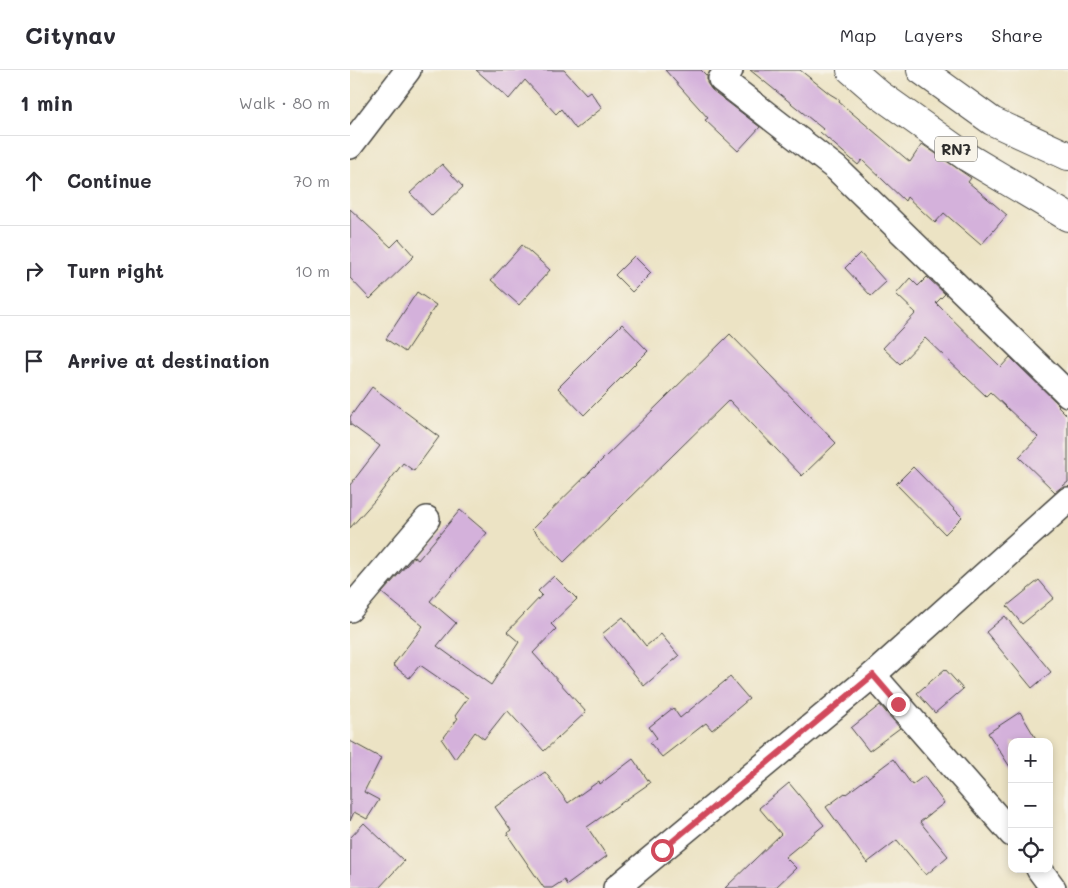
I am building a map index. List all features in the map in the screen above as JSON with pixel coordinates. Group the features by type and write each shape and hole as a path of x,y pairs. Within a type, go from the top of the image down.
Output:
{"main road":[{"name":"RN7","path":"851,70 880,95 967,158 1068,217"},
{"name":"RN7","path":"921,70 992,121 1068,156"},
{"path":"967,158 992,121"}],"street":[{"path":"350,146 408,70"},
{"path":"730,70 721,79 837,169 1068,394"},
{"path":"616,888 873,675 1068,500"},
{"path":"350,609 426,519"},
{"path":"873,675 1008,829"},
{"path":"1043,873 1053,888"}],"building":[{"path":"476,70 564,70 586,94 590,91 602,108 576,129 561,109 556,114 525,80 509,99"},
{"path":"665,70 701,70 707,76 707,83 712,90 760,127 738,151 705,120 708,118"},
{"path":"750,70 800,70 840,100 839,102 910,162 922,144 971,178 968,182 1007,215 981,245 944,213 935,223 907,197 905,201 862,160 858,165 820,132 823,129"},
{"path":"442,164 463,187 432,216 410,193"},
{"path":"350,209 391,247 399,239 414,256 370,299 350,278"},
{"path":"522,245 550,270 519,305 491,280"},
{"path":"860,253 886,282 871,296 845,268"},
{"path":"634,256 651,273 632,292 615,275"},
{"path":"927,277 945,294 936,303 1001,367 1010,357 1068,416 1068,482 1055,492 1019,457 1038,437 990,392 986,396 925,338 900,364 883,348 916,313 896,294 910,278 918,286"},
{"path":"417,292 436,305 405,352 386,339"},
{"path":"622,324 648,351 584,415 558,388"},
{"path":"730,334 836,443 802,476 729,400 564,562 532,529"},
{"path":"372,387 439,437 414,471 403,463 375,500 350,528 350,485 380,446 350,424 350,417"},
{"path":"913,467 962,517 945,534 896,484"},
{"path":"460,510 487,533 430,601 456,623 437,646 491,685 519,642 507,632 542,595 538,591 554,576 577,599 551,624 556,629 533,653 586,712 544,751 507,710 484,739 475,732 455,759 442,740 458,718 455,716 468,698 420,665 409,678 393,665 423,626 382,593 414,557 418,560"},
{"path":"1039,580 1054,598 1022,624 1007,606"},
{"path":"1005,616 1051,672 1032,688 986,632"},
{"path":"623,617 646,646 661,634 679,656 644,686 602,634"},
{"path":"945,669 963,689 935,713 917,693"},
{"path":"730,677 749,699 712,730 706,723 662,757 650,743 657,738 649,727 673,708 680,718"},
{"path":"880,705 900,728 869,751 851,728"},
{"path":"1020,712 1036,738 1008,738 1008,764 988,733"},
{"path":"350,741 381,758 364,792 379,800 367,819 354,812 350,821"},
{"path":"633,759 650,783 587,827 607,856 567,885 564,880 552,888 544,888 511,840 507,833 511,830 495,807 545,772 568,803 599,781 600,784"},
{"path":"893,759 912,785 924,776 944,803 920,822 948,856 926,875 897,840 867,863 826,807"},
{"path":"789,783 824,825 785,857 796,868 775,888 725,888 781,834 759,808"},
{"path":"364,823 404,861 379,888 350,888 350,838"}],"route":[{"path":"662,850 873,675 898,704"}]}
